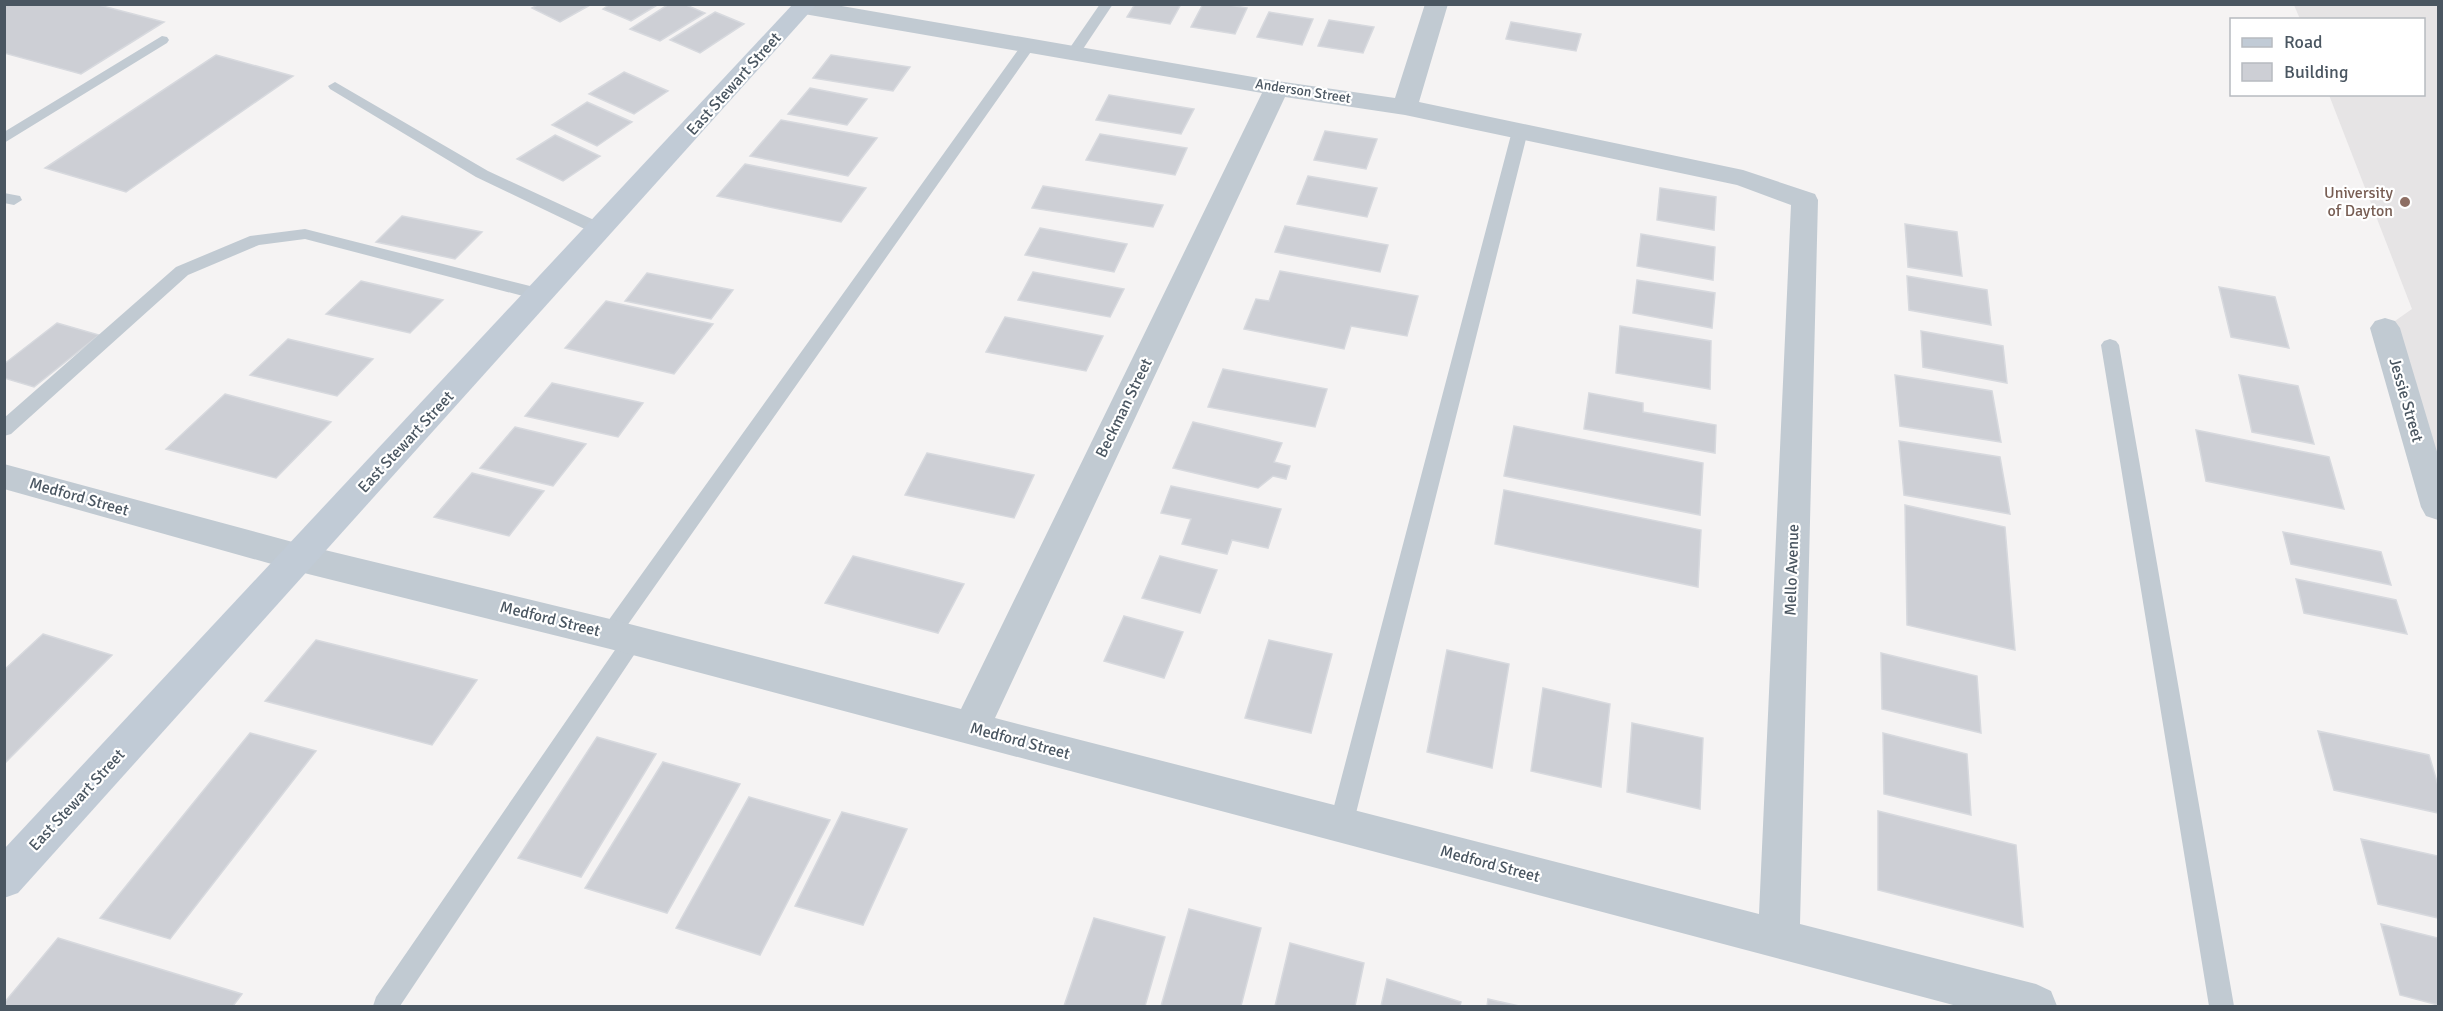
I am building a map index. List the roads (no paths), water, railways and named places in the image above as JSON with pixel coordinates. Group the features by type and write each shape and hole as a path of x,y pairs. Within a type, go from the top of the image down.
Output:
{"main road":[{"name":"East Stewart Street","path":"4,879 601,231 802,5"}],"street":[{"path":"1405,107 1412,78 1437,4"},
{"name":"Anderson Street","path":"802,5 1028,46 1405,107 1743,178 1804,200"},
{"name":"Beckman Street","path":"971,728 1277,88"},
{"name":"Mello Avenue","path":"1779,940 1804,200"},
{"name":"Jessie Street","path":"2385,328 2439,507"},
{"name":"Medford Street","path":"4,476 300,558 622,637 2036,1006"}],"lane":[{"path":"1074,52 1107,4"},
{"path":"4,138 162,40"},
{"path":"385,1006 622,637 1028,46"},
{"path":"334,86 482,174 601,231"},
{"path":"1341,825 1520,131"},
{"path":"4,429 182,271 256,240 305,234 542,295"},
{"path":"2110,345 2222,1006"}],"place":[{"name":"University of Dayton","path":"2405,202"}]}
